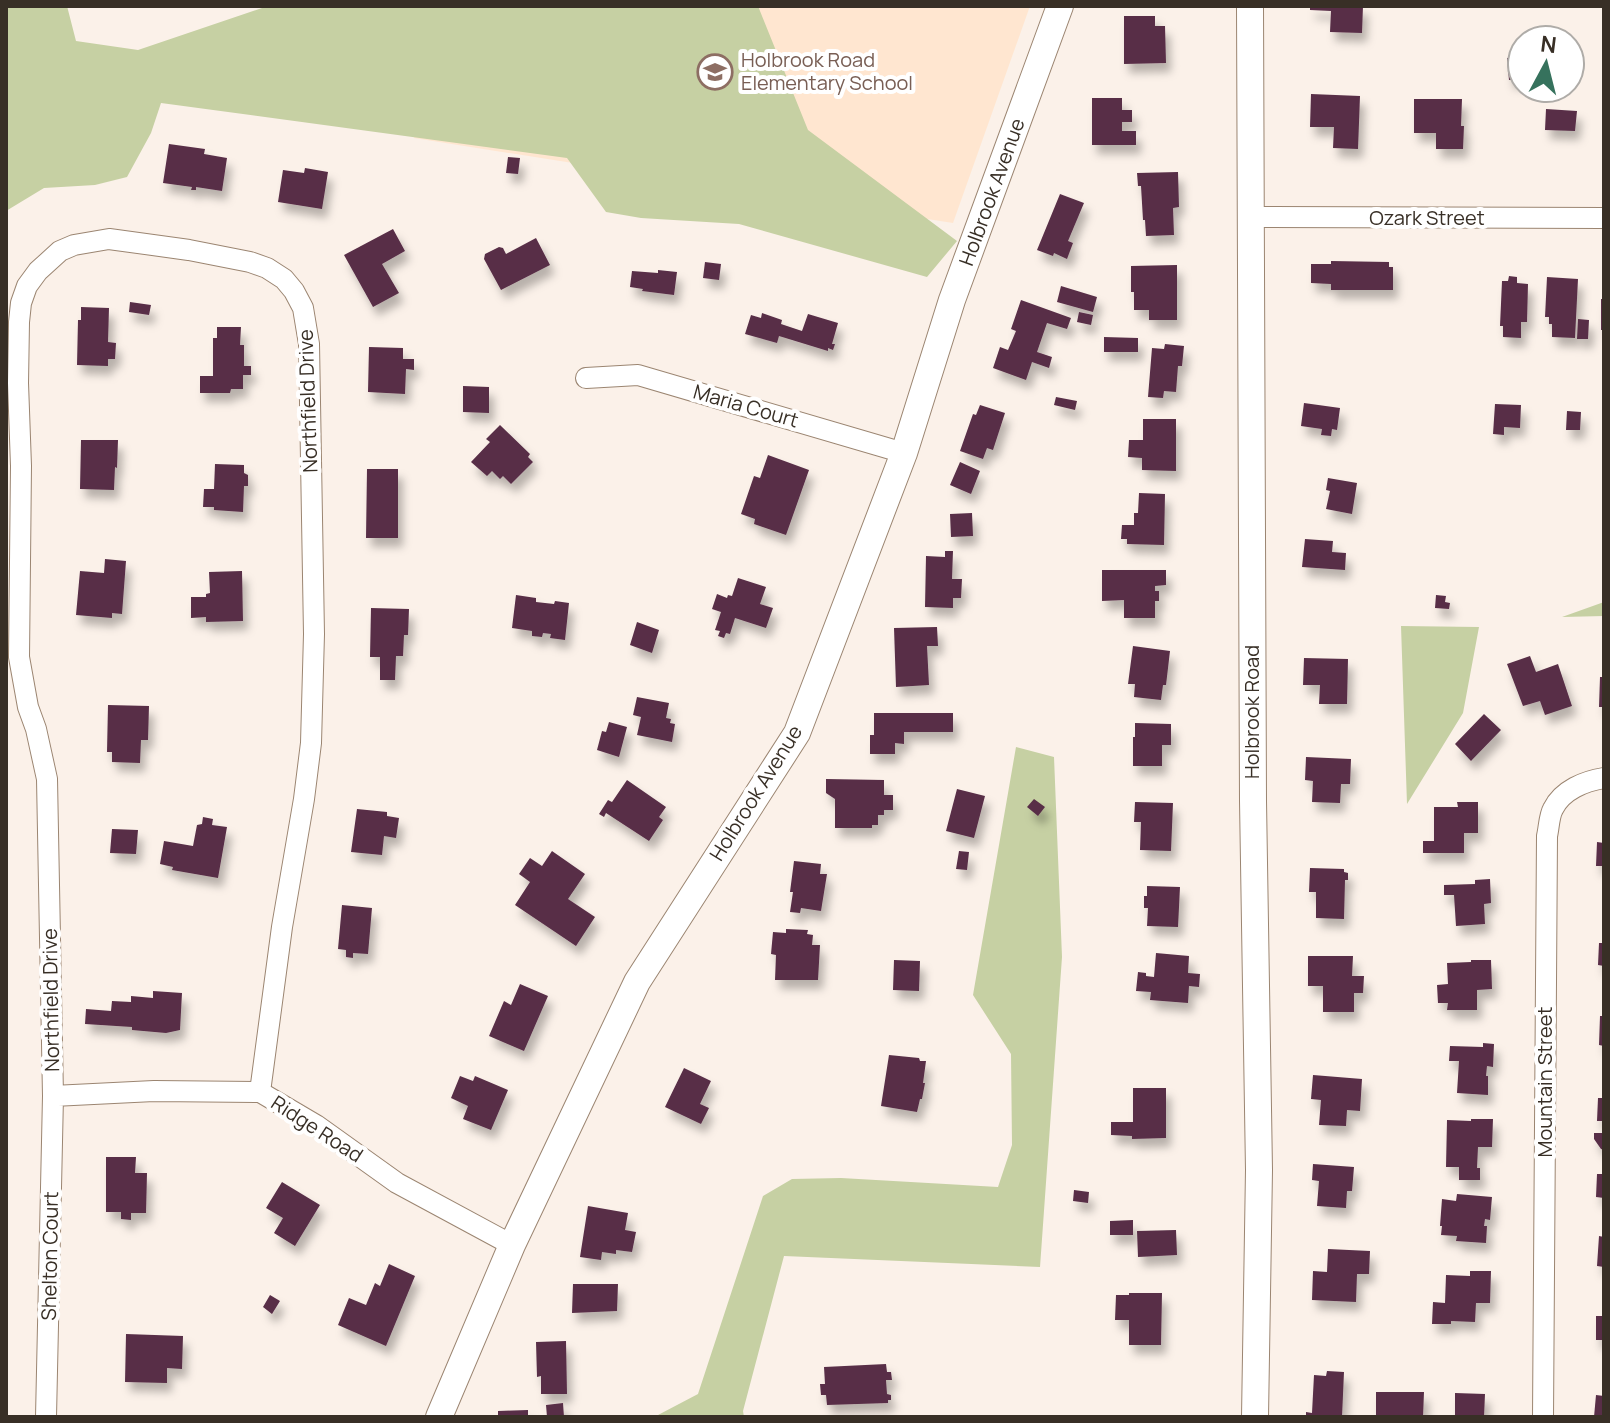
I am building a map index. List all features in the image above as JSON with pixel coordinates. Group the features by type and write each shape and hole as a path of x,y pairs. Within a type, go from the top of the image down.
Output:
{"street":[{"name":"Holbrook Avenue","path":"439,1417 512,1245 637,982 797,733 904,453 952,300 1060,6"},
{"name":"Holbrook Road","path":"1250,6 1253,801 1259,1170 1255,1417"},
{"name":"Ozark Street","path":"1251,217 1604,218"},
{"name":"Northfield Drive","path":"53,1096 47,779 28,707 19,657 19,322 27,286 48,260 74,245 109,239 189,250 267,268 284,279 294,291 303,308 307,326 314,634 311,743 260,1092"},
{"name":"Maria Court","path":"586,378 638,375 904,453"},
{"name":"Mountain Street","path":"1543,1417 1547,836 1552,809 1568,792 1590,780 1604,778"},
{"name":"Ridge Road","path":"53,1096 154,1091 260,1092 316,1125 397,1183 512,1245"},
{"name":"Shelton Court","path":"46,1417 53,1096"}],"shaded area":[{"name":"Holbrook Road Elementary School","path":"432,6 1030,6 953,223 414,138"}],"green space":[{"path":"6,6 67,6 76,41 138,50 268,6 758,6 808,130 957,241 927,277 739,224 641,218 606,212 567,158 161,103 151,133 127,177 95,185 44,188 6,211"},
{"path":"1604,602 1604,616 1562,617"},
{"path":"1401,626 1479,627 1463,713 1407,804"},
{"path":"1016,747 1054,757 1062,957 1040,1267 784,1256 743,1411 744,1417 659,1417 698,1394 763,1196 792,1179 841,1178 998,1187 1012,1145 1011,1054 973,995"}],"building":[{"path":"1310,6 1363,6 1362,33 1330,32 1331,11 1310,10"},
{"path":"1124,16 1155,16 1155,26 1165,26 1166,63 1124,64"},
{"path":"1311,94 1360,96 1358,149 1333,148 1334,127 1310,127"},
{"path":"1092,98 1122,98 1122,110 1132,110 1132,122 1122,122 1122,131 1136,131 1136,145 1092,145"},
{"path":"1414,99 1462,99 1463,149 1436,149 1436,133 1414,133"},
{"path":"1546,109 1577,111 1575,131 1545,130"},
{"path":"169,144 205,149 204,154 227,158 222,191 196,187 196,190 191,190 192,187 163,183"},
{"path":"508,157 520,158 518,174 506,173"},
{"path":"305,168 328,172 322,209 278,202 283,170 304,173"},
{"path":"1178,172 1179,207 1173,208 1174,235 1146,236 1137,173"},
{"path":"1060,194 1084,203 1068,241 1073,243 1067,259 1037,250"},
{"path":"393,229 405,251 382,264 399,293 373,307 344,255"},
{"path":"536,238 550,265 501,290 484,259 485,254 499,247 506,254"},
{"path":"1331,261 1389,262 1389,267 1393,267 1393,290 1331,290 1331,284 1311,283 1311,264 1331,264"},
{"path":"705,262 721,264 719,280 703,278"},
{"path":"1177,265 1177,320 1149,320 1149,310 1134,310 1131,266"},
{"path":"658,270 677,272 674,295 630,287 632,271 658,273"},
{"path":"1509,276 1517,277 1517,283 1528,284 1527,322 1521,322 1521,338 1503,337 1503,326 1500,326 1502,281 1508,281"},
{"path":"1547,277 1578,279 1575,338 1552,337 1552,324 1549,324 1549,317 1545,317"},
{"path":"1061,286 1097,297 1093,312 1057,302"},
{"path":"1601,299 1604,299 1604,330 1601,330"},
{"path":"1021,300 1071,318 1067,329 1047,323 1037,352 1052,357 1049,368 1032,362 1026,380 993,368 1000,347 1008,350 1016,331 1011,329"},
{"path":"130,302 151,305 149,315 129,312"},
{"path":"81,307 109,308 108,342 116,343 115,359 108,359 108,366 77,365"},
{"path":"1079,312 1093,315 1091,325 1077,322"},
{"path":"762,313 802,331 808,314 838,323 833,350 779,336 777,343 745,334 751,315 761,318"},
{"path":"1578,319 1589,320 1588,339 1577,339"},
{"path":"217,327 241,327 244,366 251,366 251,375 243,375 243,389 231,389 230,393 200,393 200,376 213,376 213,338 217,338"},
{"path":"1104,337 1138,338 1138,352 1104,352"},
{"path":"1165,344 1184,346 1182,366 1178,366 1176,392 1164,391 1163,398 1148,397 1152,348 1164,349"},
{"path":"369,347 403,348 403,359 414,359 414,370 406,369 405,394 368,392"},
{"path":"463,386 489,387 489,413 463,412"},
{"path":"1056,397 1077,401 1075,410 1054,405"},
{"path":"1304,403 1340,408 1337,430 1332,429 1331,436 1321,435 1322,429 1301,426"},
{"path":"1495,404 1521,405 1520,428 1504,427 1504,435 1493,434"},
{"path":"980,405 1005,413 993,450 987,448 983,459 960,451 973,414 976,415"},
{"path":"1567,411 1581,412 1580,430 1566,430"},
{"path":"1143,419 1176,419 1176,471 1142,470 1142,458 1128,457 1129,440 1143,440"},
{"path":"500,425 530,454 528,457 533,462 511,484 492,471 487,476 471,462 490,442 486,439"},
{"path":"81,440 118,440 114,490 80,489"},
{"path":"768,455 809,470 786,535 754,524 755,519 741,514 754,476 760,478"},
{"path":"960,462 980,471 971,494 950,485"},
{"path":"215,464 244,465 248,486 244,486 243,512 203,507 204,489 214,489"},
{"path":"367,469 398,469 398,538 366,538"},
{"path":"1328,478 1357,483 1352,514 1326,509 1330,491 1326,490"},
{"path":"1139,493 1165,494 1164,545 1127,544 1127,539 1121,539 1122,525 1134,525"},
{"path":"972,513 973,536 951,537 950,514"},
{"path":"1305,539 1333,541 1332,552 1346,553 1345,570 1302,567"},
{"path":"945,551 953,551 952,579 962,579 961,598 953,598 953,608 925,607 926,556 945,557"},
{"path":"105,559 126,561 122,614 112,613 112,618 76,615 80,571 104,573"},
{"path":"1102,570 1166,570 1166,585 1155,586 1155,591 1159,591 1159,601 1155,601 1155,618 1124,618 1124,600 1102,601"},
{"path":"242,571 243,621 206,622 206,617 191,618 191,597 206,597 210,593 209,572"},
{"path":"738,578 766,587 760,604 773,608 766,628 735,618 730,634 726,633 724,638 718,636 720,631 715,630 721,612 712,609 717,594 727,598 728,595 732,596"},
{"path":"516,595 536,598 536,602 569,603 565,640 550,638 551,634 543,633 542,637 532,636 532,631 512,628"},
{"path":"1436,595 1446,596 1449,609 1435,608"},
{"path":"371,608 409,609 408,635 404,635 403,656 396,656 395,680 380,680 380,657 370,657"},
{"path":"637,622 659,630 652,653 630,645"},
{"path":"937,627 938,646 927,646 929,685 896,687 894,628"},
{"path":"1133,646 1170,651 1161,700 1134,697 1135,684 1128,684"},
{"path":"1530,656 1536,672 1558,664 1572,706 1545,715 1540,701 1523,706 1507,664"},
{"path":"1304,658 1348,659 1347,704 1319,704 1320,685 1303,685"},
{"path":"1600,677 1604,677 1604,707 1599,707"},
{"path":"637,697 669,703 666,718 675,724 672,742 637,735 641,717 633,715"},
{"path":"108,705 149,706 148,740 141,740 140,763 112,762 112,752 107,752"},
{"path":"874,713 953,713 953,732 904,732 904,744 895,743 895,754 870,754"},
{"path":"1484,714 1501,730 1471,761 1455,744"},
{"path":"609,722 627,727 619,757 597,750 602,731 606,732"},
{"path":"1135,723 1171,724 1171,745 1162,745 1162,766 1133,766"},
{"path":"1306,757 1351,759 1350,784 1341,784 1340,803 1312,802 1313,781 1305,780"},
{"path":"826,779 884,780 884,795 893,795 893,810 884,810 884,815 878,815 878,825 872,825 872,828 835,828 835,799 826,793"},
{"path":"627,780 666,807 659,817 663,820 649,841 606,813 604,817 599,814 608,800 612,802"},
{"path":"957,789 985,796 974,838 946,831"},
{"path":"1034,799 1045,807 1038,816 1027,807"},
{"path":"1135,802 1173,803 1171,851 1140,850 1141,822 1134,822"},
{"path":"1457,802 1478,802 1478,833 1464,833 1464,853 1423,853 1423,841 1434,841 1434,807 1458,807"},
{"path":"357,809 387,812 387,816 399,818 396,838 384,836 382,855 351,852"},
{"path":"203,817 213,819 212,825 227,827 218,878 172,870 173,867 160,864 164,841 193,846 197,825 202,824"},
{"path":"112,829 138,830 136,854 110,853"},
{"path":"1597,842 1604,843 1604,866 1596,866"},
{"path":"552,851 585,874 568,899 595,917 576,946 515,905 530,882 519,874 530,858 542,866"},
{"path":"959,851 969,852 967,870 956,869"},
{"path":"794,861 821,864 820,874 827,874 821,911 801,908 800,913 790,912"},
{"path":"1310,868 1344,869 1348,873 1344,919 1316,918 1316,892 1309,892"},
{"path":"1490,879 1491,903 1484,904 1485,924 1456,926 1454,895 1444,895 1444,885 1475,884 1475,880"},
{"path":"1147,886 1180,887 1178,927 1147,926 1148,908 1144,908 1144,896 1147,896"},
{"path":"342,905 372,908 368,954 353,953 353,958 346,957 346,950 338,949"},
{"path":"786,929 808,930 807,934 813,935 812,945 820,945 818,980 775,980 776,955 771,954 773,932 786,933"},
{"path":"1599,943 1604,943 1604,966 1598,965"},
{"path":"1156,953 1189,956 1188,973 1200,974 1199,987 1189,986 1188,1003 1150,1000 1151,992 1136,991 1138,972 1154,977"},
{"path":"1308,956 1353,956 1352,976 1364,976 1363,993 1354,993 1354,1012 1323,1012 1323,986 1308,986"},
{"path":"894,960 920,961 919,991 893,990"},
{"path":"1491,960 1492,989 1477,990 1477,1010 1447,1010 1448,1003 1438,1003 1437,985 1448,984 1447,963"},
{"path":"520,984 548,996 524,1051 489,1036 504,1001 511,1005"},
{"path":"153,991 182,993 180,1030 166,1033 85,1024 86,1009 111,1011 112,1001 131,1002 131,996 153,998"},
{"path":"1600,1016 1604,1016 1604,1046 1599,1045"},
{"path":"1483,1043 1494,1044 1493,1067 1487,1066 1488,1095 1457,1093 1459,1061 1449,1061 1450,1046 1483,1047"},
{"path":"889,1055 926,1061 925,1083 917,1112 881,1106"},
{"path":"684,1068 711,1081 700,1104 709,1108 701,1124 665,1107"},
{"path":"1313,1075 1362,1079 1360,1111 1347,1110 1346,1126 1319,1125 1321,1100 1311,1099"},
{"path":"460,1076 473,1081 475,1076 508,1090 491,1130 463,1119 468,1106 451,1098"},
{"path":"1133,1088 1166,1088 1166,1138 1132,1139 1132,1136 1111,1135 1111,1122 1133,1122"},
{"path":"1598,1098 1604,1098 1604,1121 1597,1121"},
{"path":"1493,1119 1492,1147 1478,1147 1480,1180 1459,1180 1459,1167 1446,1167 1447,1120"},
{"path":"1594,1133 1604,1133 1604,1150 1594,1139"},
{"path":"106,1157 136,1157 135,1173 147,1173 146,1213 131,1213 131,1220 121,1219 121,1212 106,1212"},
{"path":"1313,1164 1354,1167 1352,1191 1347,1191 1346,1208 1317,1206 1319,1181 1312,1180"},
{"path":"1597,1174 1604,1174 1604,1198 1596,1197"},
{"path":"282,1182 320,1205 295,1246 274,1233 283,1218 266,1208"},
{"path":"1074,1190 1089,1192 1088,1203 1073,1201"},
{"path":"1457,1194 1492,1197 1490,1220 1485,1219 1484,1226 1487,1226 1486,1243 1456,1241 1457,1236 1441,1235 1442,1199 1456,1201"},
{"path":"588,1206 628,1213 625,1230 636,1232 632,1252 602,1252 601,1260 580,1257"},
{"path":"1133,1220 1133,1235 1110,1235 1110,1221"},
{"path":"1176,1230 1177,1255 1138,1257 1137,1231"},
{"path":"1599,1236 1604,1237 1604,1267 1597,1266"},
{"path":"1328,1249 1370,1251 1369,1274 1357,1274 1356,1302 1312,1300 1313,1271 1327,1272"},
{"path":"389,1264 415,1276 386,1346 338,1325 349,1298 366,1305 375,1283 380,1286"},
{"path":"1470,1271 1491,1271 1490,1303 1476,1303 1475,1322 1432,1324 1433,1302 1445,1303 1446,1275 1470,1276"},
{"path":"573,1284 618,1284 617,1311 572,1313"},
{"path":"1162,1293 1161,1345 1129,1345 1129,1320 1115,1320 1116,1295"},
{"path":"270,1295 280,1301 272,1314 263,1307"},
{"path":"1596,1316 1604,1316 1604,1340 1596,1340"},
{"path":"126,1334 183,1336 182,1369 167,1368 167,1383 125,1382"},
{"path":"566,1341 567,1394 541,1394 536,1342"},
{"path":"886,1364 892,1380 886,1380 887,1394 891,1395 888,1403 827,1405 826,1395 821,1395 820,1384 825,1384 824,1367"},
{"path":"1327,1371 1344,1372 1342,1417 1306,1417 1306,1412 1312,1413 1314,1375 1326,1376"},
{"path":"1376,1392 1424,1392 1423,1417 1376,1417"},
{"path":"1455,1393 1485,1394 1484,1417 1455,1417"},
{"path":"1596,1395 1604,1396 1604,1417 1594,1417"},
{"path":"563,1403 564,1417 547,1417 546,1405"},
{"path":"528,1410 528,1417 498,1417 498,1411"}],"place":[{"name":"Holbrook Road Elementary School","path":"715,72"}]}
